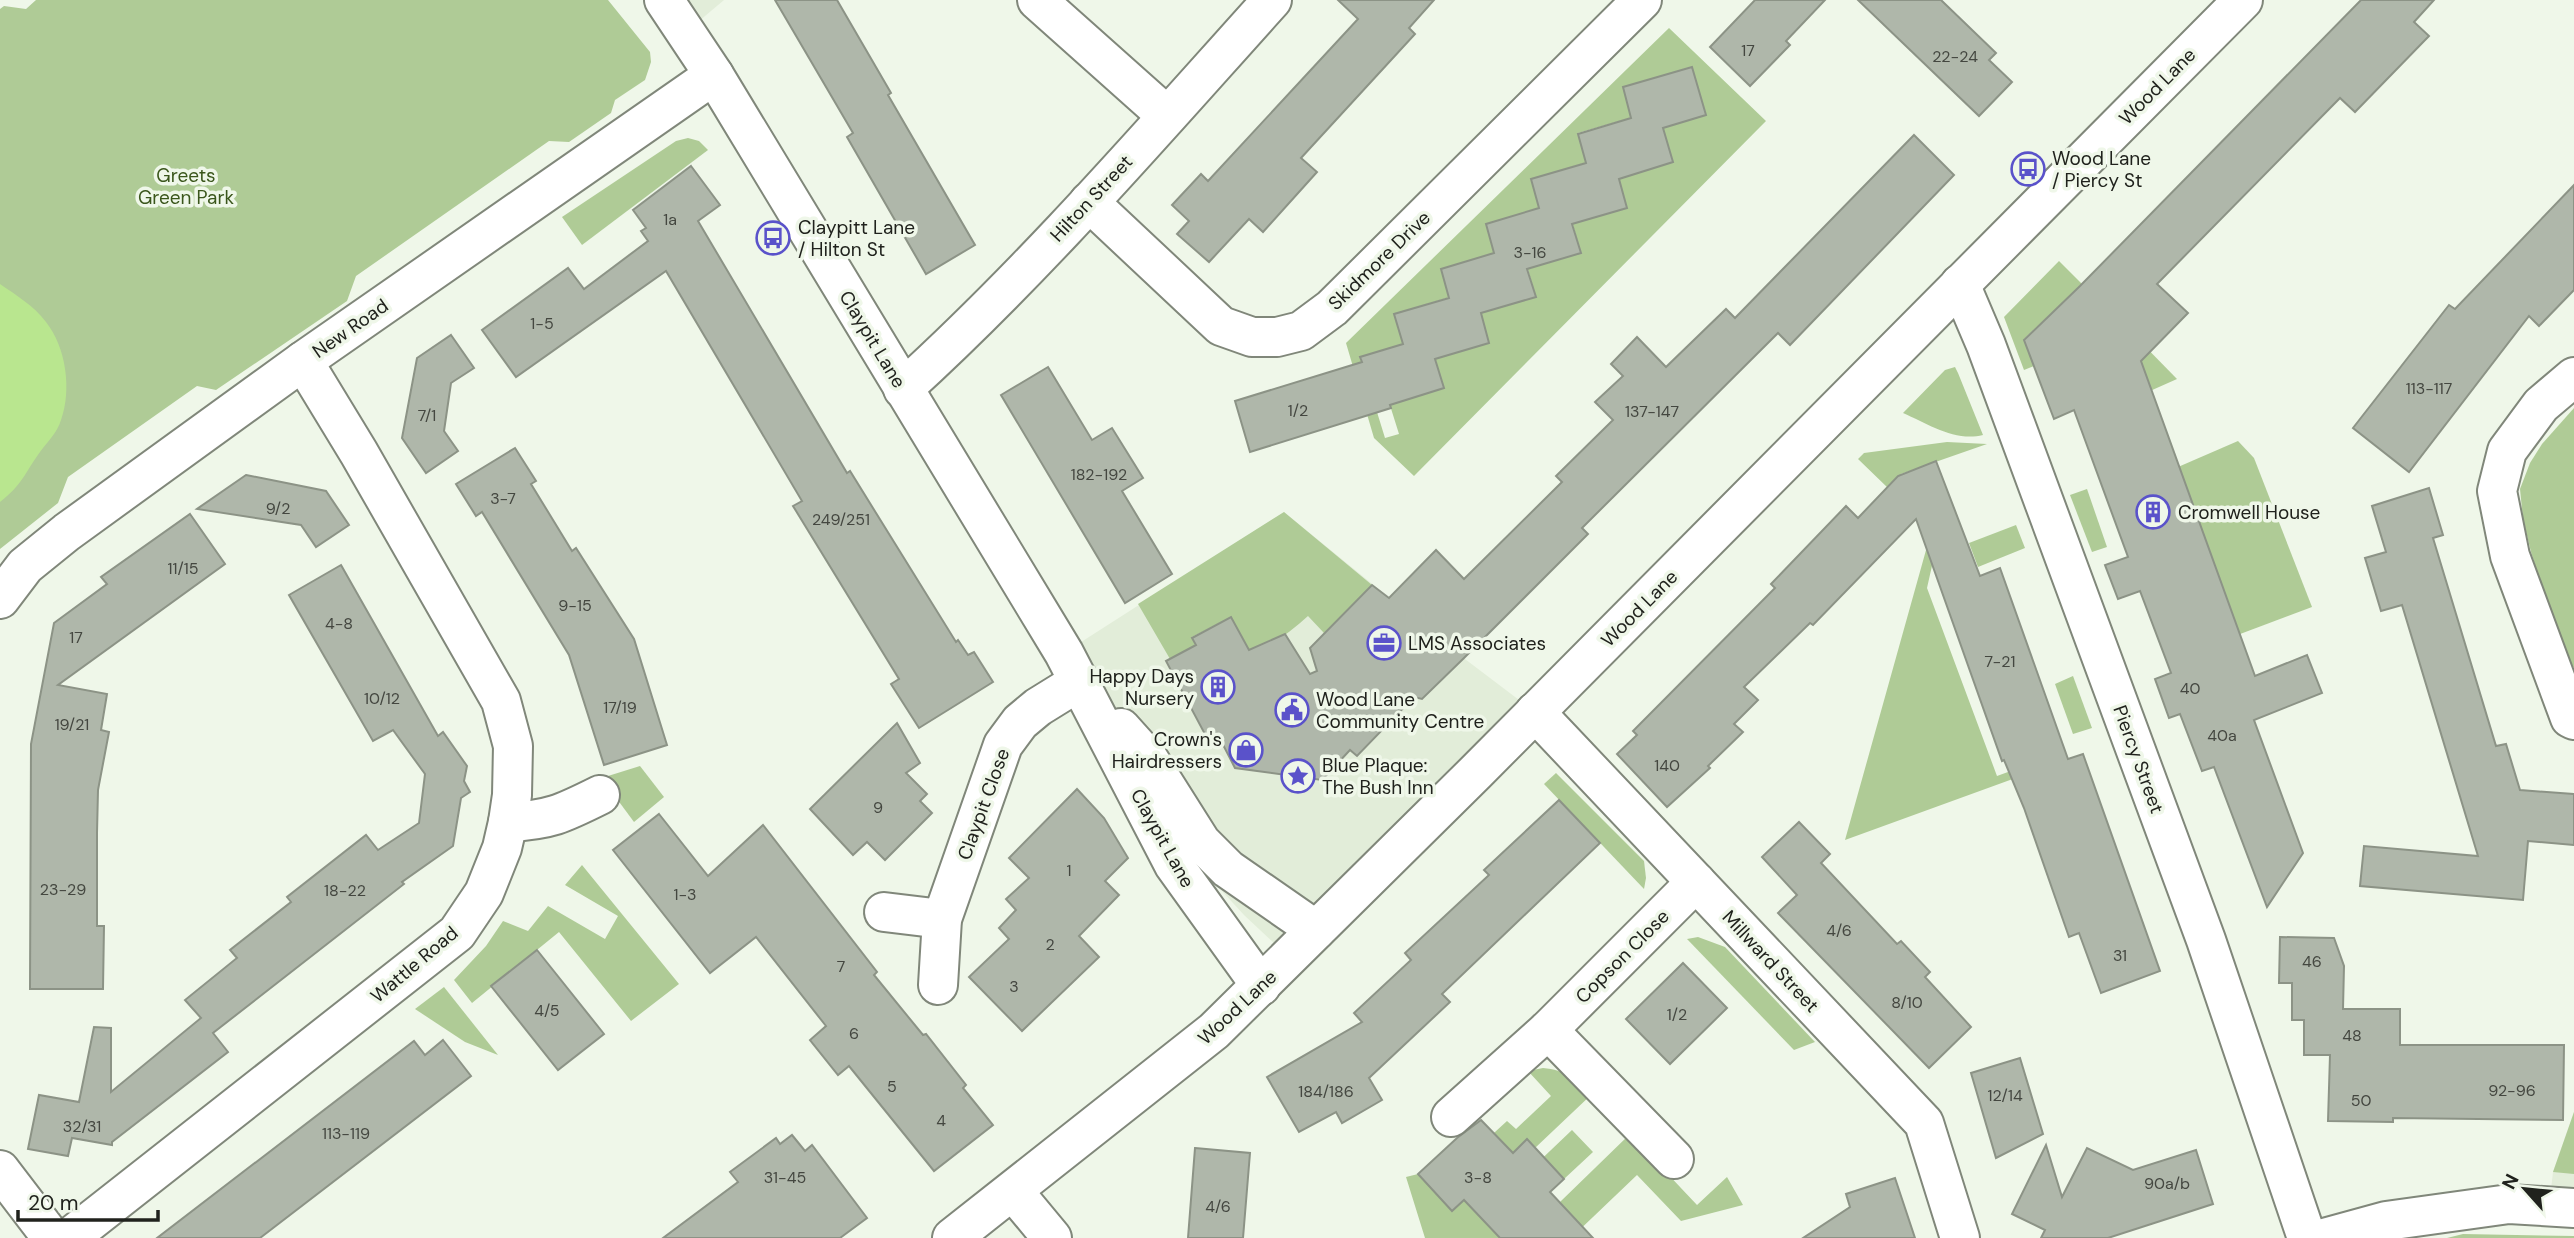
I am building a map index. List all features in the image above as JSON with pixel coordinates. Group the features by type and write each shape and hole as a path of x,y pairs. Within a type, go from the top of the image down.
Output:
{"street":[{"name":"Claypit Lane","path":"663,0 714,75 1080,681 1174,865 1261,986"},
{"path":"1037,0 1167,116"},
{"name":"Hilton Street","path":"903,389 948,348 1088,202 1272,0"},
{"name":"Skidmore Drive","path":"1088,202 1221,326 1252,337 1277,337 1301,331 1332,308 1642,0"},
{"name":"Wood Lane","path":"952,1238 1214,1031 1261,986 2243,0"},
{"name":"New Road","path":"0,598 25,566 67,532 303,361 714,75"},
{"name":"Piercy Street","path":"1960,284 1986,345 2206,940 2307,1238"},
{"name":"Wattle Road","path":"69,1238 457,933 484,893 502,848 512,795 513,746 501,701 303,361"},
{"path":"2574,377 2541,405 2507,451 2497,491 2510,556 2570,718 2574,720"},
{"name":"Claypit Lane","path":"1080,681 1148,758 1201,842 1228,869 1316,930"},
{"name":"Claypit Close","path":"938,985 942,919 1003,745 1020,722 1080,681"},
{"name":"Millward Street","path":"1535,712 1924,1124 1959,1238"},
{"path":"508,822 540,820 559,815 600,795"},
{"name":"Copson Close","path":"1451,1118 1548,1030 1696,882"},
{"path":"884,912 942,919"},
{"path":"1548,1030 1674,1159"},
{"path":"0,1170 52,1238"},
{"path":"1013,1191 1052,1238"},
{"path":"2324,1238 2386,1221 2509,1204 2574,1208"}],"shaded area":[{"path":"664,0 724,0 686,32"},
{"path":"0,284 30,306 53,332 65,369 66,396 57,429 19,484 0,502"},
{"path":"1284,512 1457,653 1535,712 1289,957 1244,915 1187,853 1064,653"},
{"path":"2574,1112 2574,1208 2549,1207 2553,1172"}],"green space":[{"name":"Greets Green Park","path":"36,0 608,0 650,52 651,62 645,80 615,100 611,113 569,142 549,141 356,276 347,301 216,390 197,386 68,477 58,503 0,549 0,9 4,6 26,9"},
{"path":"1669,28 1766,121 1414,476 1374,438 1346,343","holes":["1692,67 1706,114 1663,128 1673,162 1660,166 1658,160 1617,173 1627,208 1571,218 1581,253 1526,263 1536,297 1523,301 1521,295 1479,308 1489,343 1477,346 1476,341 1434,353 1443,388 1431,392 1429,387 1388,399 1399,434 1385,438 1360,357 1415,340 1394,314 1460,294 1457,283 1446,287 1441,269 1506,249 1503,239 1491,242 1486,224 1551,204 1536,197 1531,179 1598,159 1583,151 1578,133 1644,114"]},
{"path":"688,138 699,141 708,150 582,245 562,217 676,141"},
{"path":"2059,261 2082,284 2024,339 2034,366 2024,370 2004,317"},
{"path":"2130,331 2177,379 2150,391"},
{"path":"1955,367 1983,435 1973,437 1952,434 1903,413 1945,370"},
{"path":"2574,408 2574,668 2562,649 2531,552 2523,519 2520,489 2530,463 2542,444"},
{"path":"2238,441 2254,458 2312,607 2179,657 2178,467"},
{"path":"1947,442 1987,444 1901,474 1888,488 1858,459 1864,453"},
{"path":"2087,489 2107,547 2092,552 2070,495"},
{"path":"1284,512 1372,585 1324,633 1308,616 1253,657 1236,626 1223,621 1192,637 1195,645 1170,659 1138,604"},
{"path":"2016,525 2025,548 1978,567 1969,543"},
{"path":"1938,539 1927,588 1997,776 2055,755 2032,772 1845,840 1928,543"},
{"path":"2073,676 2092,728 2073,734 2055,684"},
{"path":"640,766 664,797 634,822 617,799 608,776"},
{"path":"1556,773 1644,861 1644,889 1544,784"},
{"path":"582,865 679,984 631,1021 559,932 472,1003 454,980 486,946 503,921 528,931 548,906 605,939 618,916 565,885"},
{"path":"1698,937 1725,947 1815,1042 1794,1050 1687,939"},
{"path":"444,987 498,1055 465,1042 415,1009"},
{"path":"1543,1068 1570,1076 1592,1094 1535,1148 1526,1140 1502,1163 1483,1143 1507,1121 1516,1129 1551,1096 1528,1071"},
{"path":"2574,1112 2574,1174 2553,1172"},
{"path":"1572,1130 1593,1152 1564,1179 1556,1172 1530,1170"},
{"path":"1630,1134 1697,1205 1727,1177 1743,1205 1681,1221 1637,1175 1571,1238 1558,1238 1577,1221 1560,1202"},
{"path":"1418,1174 1452,1211 1464,1200 1500,1238 1425,1238 1406,1177"},
{"path":"2463,1234 2574,1236 2574,1238 2447,1238"}],"building":[{"path":"775,0 837,0 891,93 888,95 975,245 926,274 847,137 853,133"},
{"path":"1338,0 1434,0 1409,28 1415,34 1301,158 1317,172 1263,232 1249,219 1209,262 1177,234 1189,221 1172,205 1201,174 1208,181 1358,19"},
{"path":"1755,0 1825,0 1786,41 1790,45 1750,86 1710,47"},
{"path":"1858,0 1941,0 1996,53 1989,60 2012,82 1979,116"},
{"path":"2361,0 2434,0 2414,22 2429,36 2355,112 2340,98 2157,284 2188,313 2141,361 2255,676 2307,655 2322,693 2254,720 2303,853 2267,907 2214,767 2202,771 2180,714 2169,718 2155,679 2171,673 2140,591 2118,599 2105,565 2128,557 2074,410 2054,419 2024,340"},
{"path":"1692,67 1706,115 1663,128 1673,162 1619,179 1627,208 1572,224 1581,253 1527,269 1536,297 1481,313 1489,343 1435,359 1444,388 1390,405 1391,408 1250,452 1235,401 1362,362 1360,357 1403,344 1394,314 1449,298 1441,269 1494,253 1486,224 1539,208 1531,179 1586,163 1578,134 1631,118 1623,87"},
{"path":"1914,135 1954,175 1790,345 1778,333 1582,528 1588,534 1422,699 1414,697 1357,756 1350,750 1322,780 1235,768 1217,733 1207,738 1166,661 1196,645 1192,638 1231,617 1249,650 1285,634 1310,674 1317,671 1310,648 1372,585 1389,598 1436,550 1464,579 1562,482 1556,476 1613,420 1595,402 1623,376 1611,364 1637,337 1666,367 1726,309 1735,318"},
{"path":"691,166 720,205 698,221 847,473 850,471 956,642 958,640 968,655 974,652 993,682 919,728 891,684 899,679 793,506 802,501 666,271 516,377 482,330 568,268 584,289 648,241 641,231 646,228 633,210"},
{"path":"2574,185 2574,290 2539,326 2529,316 2409,472 2353,428 2449,305 2455,309"},
{"path":"451,335 474,368 451,383 444,431 458,451 426,473 402,438 417,358"},
{"path":"1048,367 1092,440 1112,428 1143,478 1122,491 1172,574 1125,603 1001,395"},
{"path":"515,448 536,481 531,484 572,551 576,548 634,639 667,745 604,765 569,655 482,512 476,516 456,484"},
{"path":"1936,461 1980,576 2000,568 2068,759 2083,754 2160,971 2101,993 2079,933 2069,937 2024,808 2004,760 2002,761 1916,519 1813,625 1810,623 1744,687 1758,700 1734,724 1743,732 1708,766 1710,768 1667,807 1617,754 1637,735 1633,731 1775,588 1771,584 1846,506 1858,518 1898,476"},
{"path":"246,475 326,491 349,525 316,547 301,525 197,509"},
{"path":"2429,488 2443,535 2433,538 2496,746 2506,744 2520,790 2574,794 2574,845 2528,841 2523,900 2360,886 2364,846 2478,856 2402,605 2381,611 2365,558 2386,552 2372,506"},
{"path":"190,514 225,564 58,685 107,694 101,730 109,732 98,790 97,833 97,926 104,926 103,989 30,989 31,744 54,623 107,584 101,577"},
{"path":"341,565 438,736 443,732 467,766 464,781 470,792 461,798 453,846 402,882 404,884 213,1033 228,1052 112,1142 112,1145 72,1138 68,1156 28,1149 39,1095 79,1102 94,1027 111,1028 111,1092 201,1018 185,1000 237,958 230,950 291,902 287,897 366,835 378,850 419,823 425,774 393,730 373,741 289,595"},
{"path":"897,723 920,763 906,773 927,794 920,801 932,813 885,860 867,842 853,855 810,809"},
{"path":"1077,789 1104,818 1128,858 1105,881 1119,895 1079,936 1099,957 1022,1031 969,977 1009,939 999,928 1016,910 1006,899 1029,878 1009,858"},
{"path":"1559,800 1600,843 1442,994 1450,1002 1369,1078 1382,1100 1342,1123 1336,1112 1299,1132 1267,1077 1362,1022 1354,1013 1411,960 1405,953 1489,875 1484,870"},
{"path":"659,814 708,876 763,825 877,972 874,975 923,1035 926,1034 966,1085 963,1088 993,1125 934,1171 849,1066 838,1075 810,1040 826,1026 756,937 710,973 613,850"},
{"path":"1799,822 1830,854 1821,863 1897,944 1901,941 1930,972 1925,977 1971,1027 1929,1068 1778,913 1797,895 1762,857"},
{"path":"2280,937 2334,938 2344,966 2343,1009 2400,1009 2400,1045 2564,1045 2563,1120 2393,1118 2393,1122 2328,1121 2330,1055 2304,1055 2304,1020 2292,1020 2292,983 2279,983"},
{"path":"537,950 604,1034 558,1070 491,986"},
{"path":"1683,963 1727,1008 1670,1064 1626,1019"},
{"path":"443,1040 471,1076 260,1238 157,1238 414,1041 425,1055"},
{"path":"2020,1058 2043,1134 1996,1158 1971,1073"},
{"path":"1481,1120 1513,1153 1527,1139 1564,1179 1550,1192 1593,1238 1500,1238 1464,1200 1452,1211 1418,1174"},
{"path":"792,1135 805,1151 812,1145 867,1218 840,1238 663,1238 738,1182 730,1172 776,1138 780,1144"},
{"path":"2046,1145 2062,1197 2087,1148 2133,1170 2196,1150 2213,1204 2108,1238 2041,1238 2045,1230 2012,1214"},
{"path":"1195,1148 1250,1153 1243,1238 1188,1238"},
{"path":"1895,1178 1915,1238 1803,1238 1850,1207 1846,1194"}],"place":[{"name":"Wood Lane / Piercy St","path":"2028,169"},
{"name":"Claypitt Lane / Hilton St","path":"773,238"},
{"name":"Cromwell House","path":"2153,512"},
{"name":"LMS Associates","path":"1384,643"},
{"name":"Happy Days Nursery","path":"1218,687"},
{"name":"Wood Lane Community Centre","path":"1292,710"},
{"name":"Crown's Hairdressers","path":"1246,750"},
{"name":"Blue Plaque: The Bush Inn","path":"1298,776"}]}
